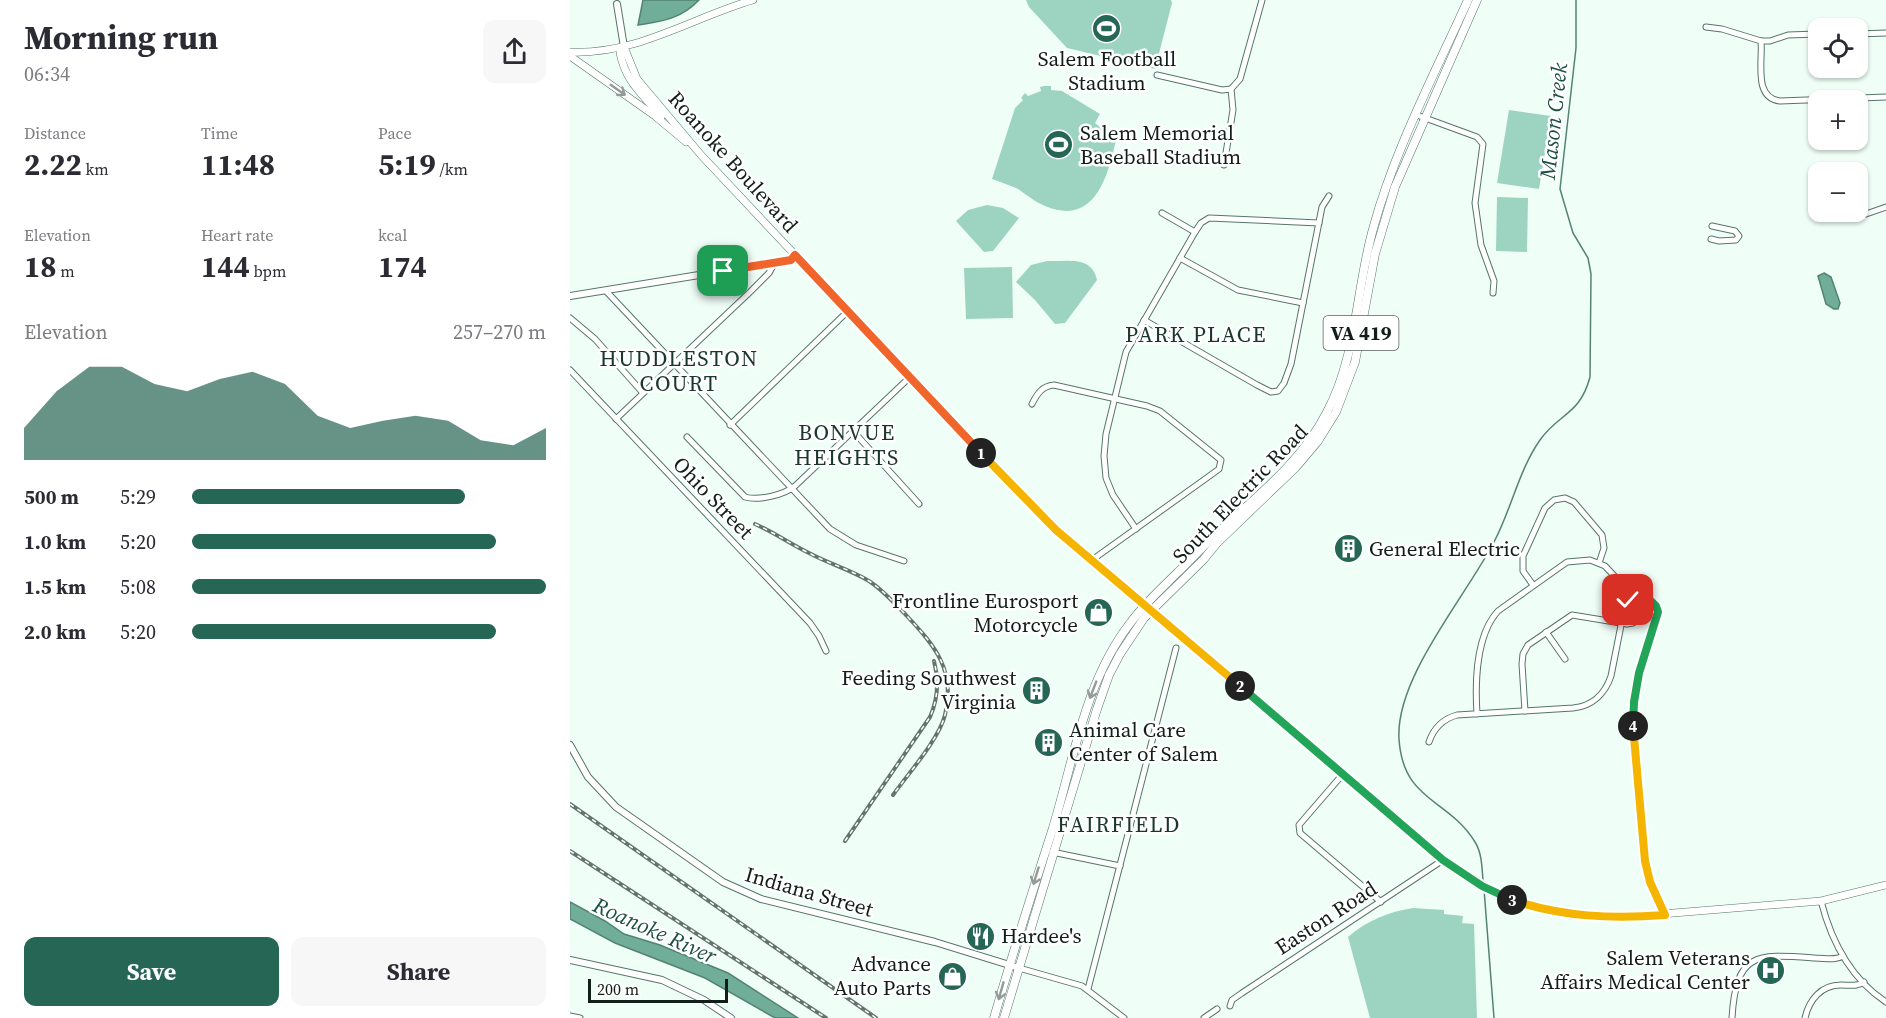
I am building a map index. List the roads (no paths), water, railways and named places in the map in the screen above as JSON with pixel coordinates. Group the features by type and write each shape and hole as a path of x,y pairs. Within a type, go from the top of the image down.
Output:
{"main road":[{"path":"570,52 624,47 650,40 753,0"},
{"name":"South Electric Road","path":"1009,965 1109,675 1130,636 1148,607 1296,467 1327,427 1341,401 1353,369 1375,254 1387,210 1420,117 1468,0"},
{"name":"South Electric Road","path":"1420,117 1477,0"},
{"name":"Roanoke Boulevard","path":"624,47 620,53 629,80 667,125"},
{"name":"Roanoke Boulevard","path":"624,47 637,79 701,155 1036,511 1443,860 1482,886 1528,905 1599,918 1665,915 1821,901 1886,885"},
{"path":"570,56 667,125 701,155"},
{"name":"South Electric Road","path":"1019,968 1049,851"},
{"name":"VA 419","path":"994,1018 1009,965"},
{"name":"VA 419","path":"1004,1018 1019,968"}],"street":[{"path":"1157,75 1222,90 1231,89 1240,78 1262,0"},
{"path":"616,2 624,47"},
{"path":"1706,27 1722,29 1761,41 1770,41 1788,35 1808,34"},
{"path":"1868,34 1886,33"},
{"path":"1761,41 1762,87 1766,96 1772,100 1886,97"},
{"path":"1224,165 1233,110 1231,89"},
{"path":"1420,117 1477,137 1483,144 1475,202 1481,245 1494,280 1493,293"},
{"path":"1144,320 1257,385 1271,392 1280,389 1291,364 1322,207 1329,196"},
{"path":"1868,213 1886,207"},
{"path":"1162,213 1196,231"},
{"path":"1136,529 1113,495 1106,478 1105,445 1126,352 1196,231 1201,223 1209,218 1319,223"},
{"path":"1711,239 1736,240 1739,236 1735,231 1712,226"},
{"path":"570,296 791,260 795,255"},
{"path":"1180,258 1238,290 1303,303"},
{"path":"616,419 763,279 775,262"},
{"path":"606,291 835,534 856,545 904,561"},
{"path":"730,425 848,311"},
{"path":"570,318 595,339 643,393"},
{"name":"Ohio Street","path":"570,370 810,622 826,651"},
{"path":"687,437 745,497 783,493 791,489 910,377"},
{"path":"1032,405 1040,390 1050,385 1160,411 1219,456 1221,460 1221,466 1209,477 1092,560"},
{"path":"853,431 919,504"},
{"path":"1533,585 1523,571 1523,556 1545,508 1554,500 1565,498 1574,502 1602,535 1604,548 1599,563"},
{"path":"1429,742 1436,727 1446,719 1457,715 1477,714 1579,708 1598,698 1606,688 1611,676 1626,600 1619,581 1610,570 1599,563 1583,560 1567,562 1501,608 1486,628 1476,680 1477,714"},
{"path":"1525,711 1522,664 1523,654 1528,645 1568,617 1577,615 1633,623 1637,618 1639,599"},
{"path":"1626,600 1647,599 1653,602 1658,612 1639,673 1633,717 1645,861 1650,882 1665,915"},
{"path":"1546,632 1565,659"},
{"path":"1088,989 1176,648"},
{"name":"Indiana Street","path":"570,745 588,777 616,807 735,889 761,899 933,941 1019,968"},
{"path":"1343,774 1299,825 1299,830 1381,902"},
{"path":"1049,851 1120,866"},
{"name":"Easton Road","path":"1230,1006 1232,1000 1443,860"},
{"path":"1821,901 1829,928 1843,956 1864,982 1886,1002"},
{"path":"1732,1018 1736,983 1743,970 1754,961 1774,955 1829,959 1839,959 1843,956"},
{"path":"570,960 662,980 686,990 722,1016 731,1018"},
{"path":"1019,968 1088,989 1124,1018"},
{"path":"1805,1018 1809,1004 1819,993 1834,985 1860,986 1864,982"},
{"path":"1204,1018 1217,1009"},
{"path":"570,1016 580,1018"}],"waterway":[{"name":"Mason Creek","path":"1483,881 1480,856 1475,842 1452,816 1418,788 1409,775 1402,760 1399,739 1401,715 1420,663 1495,540 1533,452 1547,431 1575,407 1586,390 1590,377 1591,274 1588,258 1573,233 1560,189 1576,48 1576,0"},
{"name":"Mason Creek","path":"1484,889 1494,1018"}],"railway":[{"path":"755,524 818,558 869,581 888,597 934,648 948,685 945,715 930,745 893,795"},
{"path":"845,841 930,717 937,689 934,661"},
{"path":"570,804 876,1018"},
{"path":"570,851 826,1018"}],"place":[{"name":"Salem Football Stadium","path":"1107,28"},
{"name":"Salem Memorial Baseball Stadium","path":"1059,145"},
{"name":"General Electric","path":"1348,549"},
{"name":"Frontline Eurosport Motorcycle","path":"1099,613"},
{"name":"Feeding Southwest Virginia","path":"1037,690"},
{"name":"Animal Care Center of Salem","path":"1048,742"},
{"name":"Hardee's","path":"980,936"},
{"name":"Salem Veterans Affairs Medical Center","path":"1771,970"},
{"name":"Advance Auto Parts","path":"952,976"}],"district":[{"name":"PARK PLACE","path":"1196,334"},
{"name":"HUDDLESTON COURT","path":"679,370"},
{"name":"BONVUE HEIGHTS","path":"847,444"},
{"name":"FAIRFIELD","path":"1119,824"}],"water label":[{"name":"Roanoke River","path":"655,930"}]}
